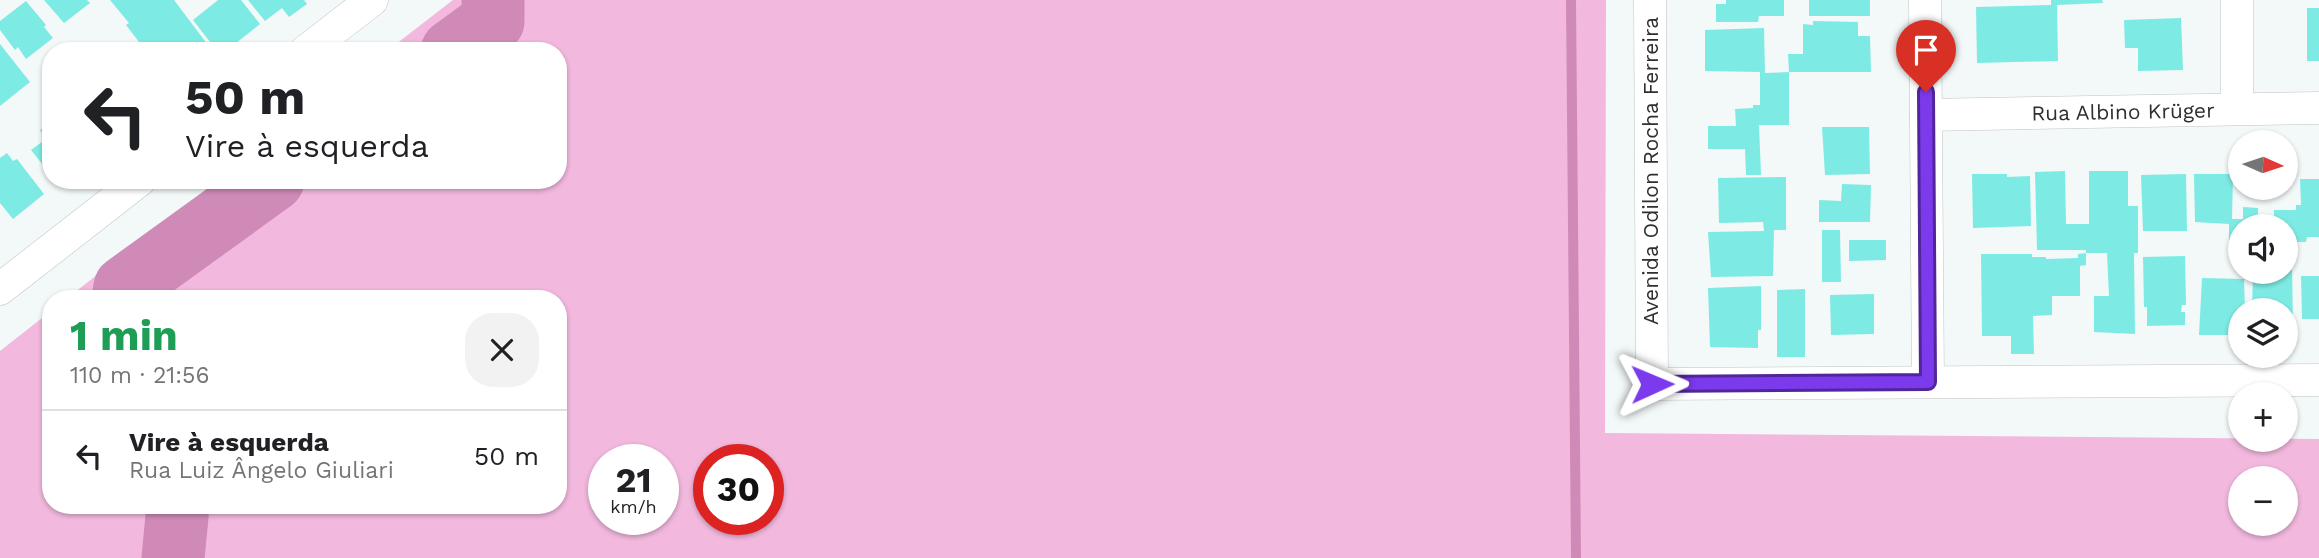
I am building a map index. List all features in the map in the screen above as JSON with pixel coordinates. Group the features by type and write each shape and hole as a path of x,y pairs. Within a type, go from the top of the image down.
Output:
{"street":[{"path":"318,42 372,0"},
{"name":"Avenida Odilon Rocha Ferreira","path":"1650,0 1652,384 1928,382"},
{"path":"1925,0 1928,382 2319,380"},
{"path":"2236,0 2237,110"},
{"name":"Rua Albino Krüger","path":"1926,116 2319,108"},
{"path":"0,289 128,189"}],"shaded area":[{"path":"453,0 1606,0 1605,433 2228,438 2228,452 2298,452 2298,439 2319,439 2319,558 0,558 0,351 42,318 42,514 567,514 567,290 78,290 208,189 567,189 567,42 399,42"}],"building":[{"path":"44,0 87,0 90,3 64,23"},
{"path":"110,0 174,0 206,42 139,42 126,25 129,23"},
{"path":"218,0 241,0 260,24 237,42 210,42 193,20"},
{"path":"248,0 304,0 307,4 289,17 282,8 265,21"},
{"path":"1726,0 1784,0 1784,16 1759,16 1758,22 1716,22 1716,4 1726,4"},
{"path":"1809,0 1870,0 1870,16 1809,16"},
{"path":"2051,0 2102,0 2103,3 2057,5 2058,61 1977,63 1976,7 2051,5"},
{"path":"26,1 53,38 42,42 42,47 26,59 18,47 15,50 0,30 0,21"},
{"path":"2307,8 2319,8 2319,61 2307,61"},
{"path":"2181,18 2183,70 2138,71 2138,48 2125,48 2124,20"},
{"path":"1813,21 1858,22 1858,36 1870,36 1871,72 1789,72 1788,54 1803,54 1803,24 1813,25"},
{"path":"1764,28 1765,73 1789,72 1789,125 1759,125 1761,175 1746,175 1745,149 1708,149 1708,126 1736,126 1735,109 1760,105 1760,72 1705,71 1705,30"},
{"path":"0,44 30,82 0,106"},
{"path":"1822,127 1869,127 1870,174 1825,175"},
{"path":"42,142 42,164 31,150"},
{"path":"7,153 13,161 17,159 44,194 13,219 0,203 0,158"},
{"path":"2065,171 2066,224 2089,224 2089,171 2128,171 2128,206 2138,206 2138,253 2134,253 2135,334 2094,332 2094,296 2109,296 2107,253 2037,250 2035,172"},
{"path":"1972,174 2030,176 2031,226 1973,228"},
{"path":"2186,174 2187,231 2143,231 2141,175"},
{"path":"2194,174 2228,174 2228,200 2232,200 2232,214 2228,214 2228,224 2195,222"},
{"path":"1786,177 1786,230 1774,230 1773,276 1711,277 1708,232 1764,231 1763,222 1719,223 1718,178"},
{"path":"2300,179 2319,179 2319,237 2307,237 2306,242 2298,242 2298,214 2274,214 2274,210 2296,210 2296,205 2301,205"},
{"path":"1842,184 1871,185 1870,222 1819,222 1819,200 1841,201"},
{"path":"2243,207 2258,208 2258,214 2243,214"},
{"path":"1822,230 1840,230 1841,282 1822,282"},
{"path":"1849,240 1886,240 1886,260 1849,261"},
{"path":"2086,253 2086,265 2080,266 2080,296 2052,296 2052,315 2033,316 2034,354 2011,354 2011,336 1982,336 1981,254 2032,254 2032,257 2046,259 2078,258 2078,254"},
{"path":"2185,256 2186,305 2182,305 2181,312 2185,312 2185,325 2147,326 2143,257"},
{"path":"2301,276 2319,276 2319,319 2302,319"},
{"path":"2202,278 2228,279 2228,284 2244,284 2245,298 2228,298 2228,335 2199,335"},
{"path":"2253,284 2292,284 2293,298 2252,298"},
{"path":"1761,286 1761,330 1758,330 1758,348 1710,347 1708,288"},
{"path":"1805,289 1805,357 1777,357 1777,290"},
{"path":"1874,294 1874,334 1831,335 1830,295"}],"waterway":[{"path":"464,42 493,21 493,0"},
{"path":"1571,0 1576,558"},
{"path":"124,290 125,287 261,189"},
{"path":"173,558 177,514"}],"route":[{"path":"1652,384 1928,382 1926,92"}]}
